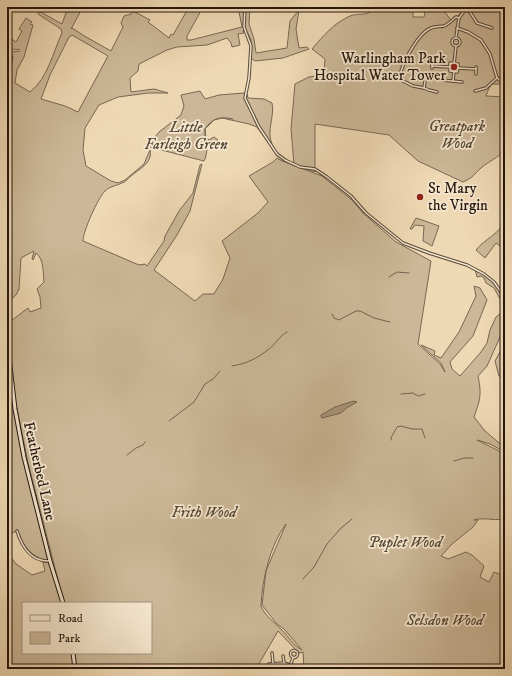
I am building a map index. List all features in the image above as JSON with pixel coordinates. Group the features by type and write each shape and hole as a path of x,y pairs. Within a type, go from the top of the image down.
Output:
{"street":[{"path":"245,7 244,27 251,46 248,85 245,93 245,101 277,154 290,163 300,167 314,169 327,177 351,196 366,213 403,243 467,265 484,274 494,282 505,298"},
{"path":"456,46 453,45 452,41 456,37 459,18 467,7"},
{"path":"498,7 505,9"},
{"path":"464,10 470,12 476,22 492,28"},
{"path":"437,92 413,86 401,79 400,74 406,58 418,40 427,31 433,27 445,26 456,17 459,18"},
{"path":"457,28 477,37 484,44 490,54 497,78 502,82 505,82"},
{"path":"454,64 456,46 460,44 461,41 456,37"},
{"path":"432,63 432,67 450,67"},
{"path":"450,67 450,63 458,64 458,68"},
{"path":"476,66 476,74"},
{"path":"450,67 450,71 454,71"},
{"path":"458,68 476,69"},
{"path":"454,71 457,72 458,68"},
{"path":"453,81 454,71"},
{"path":"424,88 426,74"},
{"path":"475,91 486,88 497,78"},
{"path":"442,80 462,82"},
{"name":"Featherbed Lane","path":"7,341 13,394 29,478 50,562 63,602"},
{"path":"17,531 22,544 30,554 40,560 50,562"},
{"path":"272,653 273,663"},
{"path":"73,654 75,669"},
{"path":"284,663 283,657 288,658"},
{"path":"289,669 293,657"},
{"path":"268,669 268,665 273,663 284,663 290,665"}],"green space":[{"path":"68,7 83,7 71,29 72,28 111,51 123,27 121,23 124,16 131,14 133,11 150,20 148,22 169,38 171,34 173,35 189,7 203,7 187,36 187,40 191,40 242,27 238,7 250,7 249,24 254,39 256,53 287,48 290,21 299,10 296,29 299,48 307,47 309,49 283,58 255,61 251,58 251,40 246,30 243,30 244,33 238,34 240,45 232,47 227,38 207,45 177,47 167,50 139,64 138,71 130,78 131,92 154,89 168,93 148,93 118,97 99,105 85,128 83,150 86,166 111,181 118,183 125,180 144,164 150,150 150,155 147,162 125,182 105,191 95,207 88,223 83,241 139,265 145,264 147,266 164,241 165,236 179,211 193,193 200,165 202,164 190,211 177,235 154,270 195,301 203,294 214,294 223,279 230,258 222,241 258,213 268,202 249,176 273,162 277,158 322,176 352,200 363,213 396,242 431,261 418,344 440,364 445,372 441,363 421,345 435,351 434,355 441,358 459,332 476,296 474,286 480,288 487,300 473,336 450,362 452,369 460,376 481,352 487,343 490,330 496,317 505,310 505,326 487,366 478,376 480,397 474,417 485,431 505,448 503,451 490,444 477,440 505,454 505,515 503,519 474,520 478,520 473,527 452,544 441,556 448,559 466,552 472,555 484,566 480,577 489,582 494,572 505,576 505,669 304,669 303,652 299,653 278,631 256,669 76,669 75,654 152,654 152,602 64,602 28,463 14,394 7,324 28,308 30,312 41,308 40,297 37,289 44,282 43,266 39,256 36,253 33,260 32,259 34,251 21,258 19,289 16,295 7,303 7,84 9,81 13,56 7,54 7,47 14,52 19,51 19,49 15,50 7,45 7,36 16,42 22,31 19,29 26,18 32,22 30,24 33,25 24,57 17,70 15,83 30,92 46,72 62,33 61,29 38,14 39,11 62,24","holes":["72,35 108,56 78,112 65,106 41,99 50,75 69,37","286,524 266,571 262,605 276,623 284,629 302,650 268,616 261,606 265,574 271,552 280,532"]},
{"name":"Greatpark Wood","path":"346,7 413,7 413,17 424,17 426,7 442,7 451,20 458,16 465,7 492,7 505,11 505,84 492,84 486,96 505,97 505,150 463,182 418,161 389,135 315,124 315,172 294,165 291,129 295,84 309,77 324,75 325,59 312,49 339,22 350,16 369,13 371,11"},
{"name":"Little Farleigh Green","path":"200,91 205,99 219,95 244,93 247,94 248,98 264,99 272,103 273,108 270,139 272,144 270,145 257,127 222,118 214,120 205,129 206,138 209,140 214,137 218,140 215,143 211,142 209,144 204,161 150,147 149,145 159,132 181,115 184,106 181,95"},
{"path":"416,218 439,226 432,246 423,241 424,226 415,225 412,229 410,229"},
{"path":"504,220 504,249 496,243 485,258 476,250 496,233"},
{"path":"475,269 496,285 502,295 505,308 494,288 486,283 484,278 481,276 477,277"},
{"path":"505,343 505,379 499,376 495,361"},
{"path":"7,347 14,409 49,561 43,560 29,551 18,531 7,534"},
{"path":"7,552 16,564 32,575 45,571 43,562 50,563 63,602 22,602 22,654 73,654 74,669 7,669"}],"shaded area":[{"path":"354,401 357,402 341,413 321,417 321,415 335,407"}],"waterway":[{"path":"209,140 205,136 205,129 211,122 221,118 233,119"},
{"path":"389,277 397,272 409,273"},
{"path":"332,314 334,318 339,320 356,311 360,311 374,318 390,322"},
{"path":"232,366 247,362 261,355 287,332"},
{"path":"169,421 194,402 205,384 213,379 220,371"},
{"path":"401,394 413,393 418,396 425,394"},
{"path":"391,440 397,427 401,426 412,429 422,429 425,438"},
{"path":"127,455 143,445 145,442"},
{"path":"454,461 464,458 473,458"},
{"path":"303,579 314,567 327,544 340,529 352,519"}],"place":[{"name":"Warlingham Park Hospital Water Tower","path":"454,67"},
{"name":"St Mary the Virgin","path":"420,197"}],"park label":[{"name":"Frith Wood","path":"204,512"},
{"name":"Puplet Wood","path":"405,542"},
{"name":"Selsdon Wood","path":"445,620"}]}
